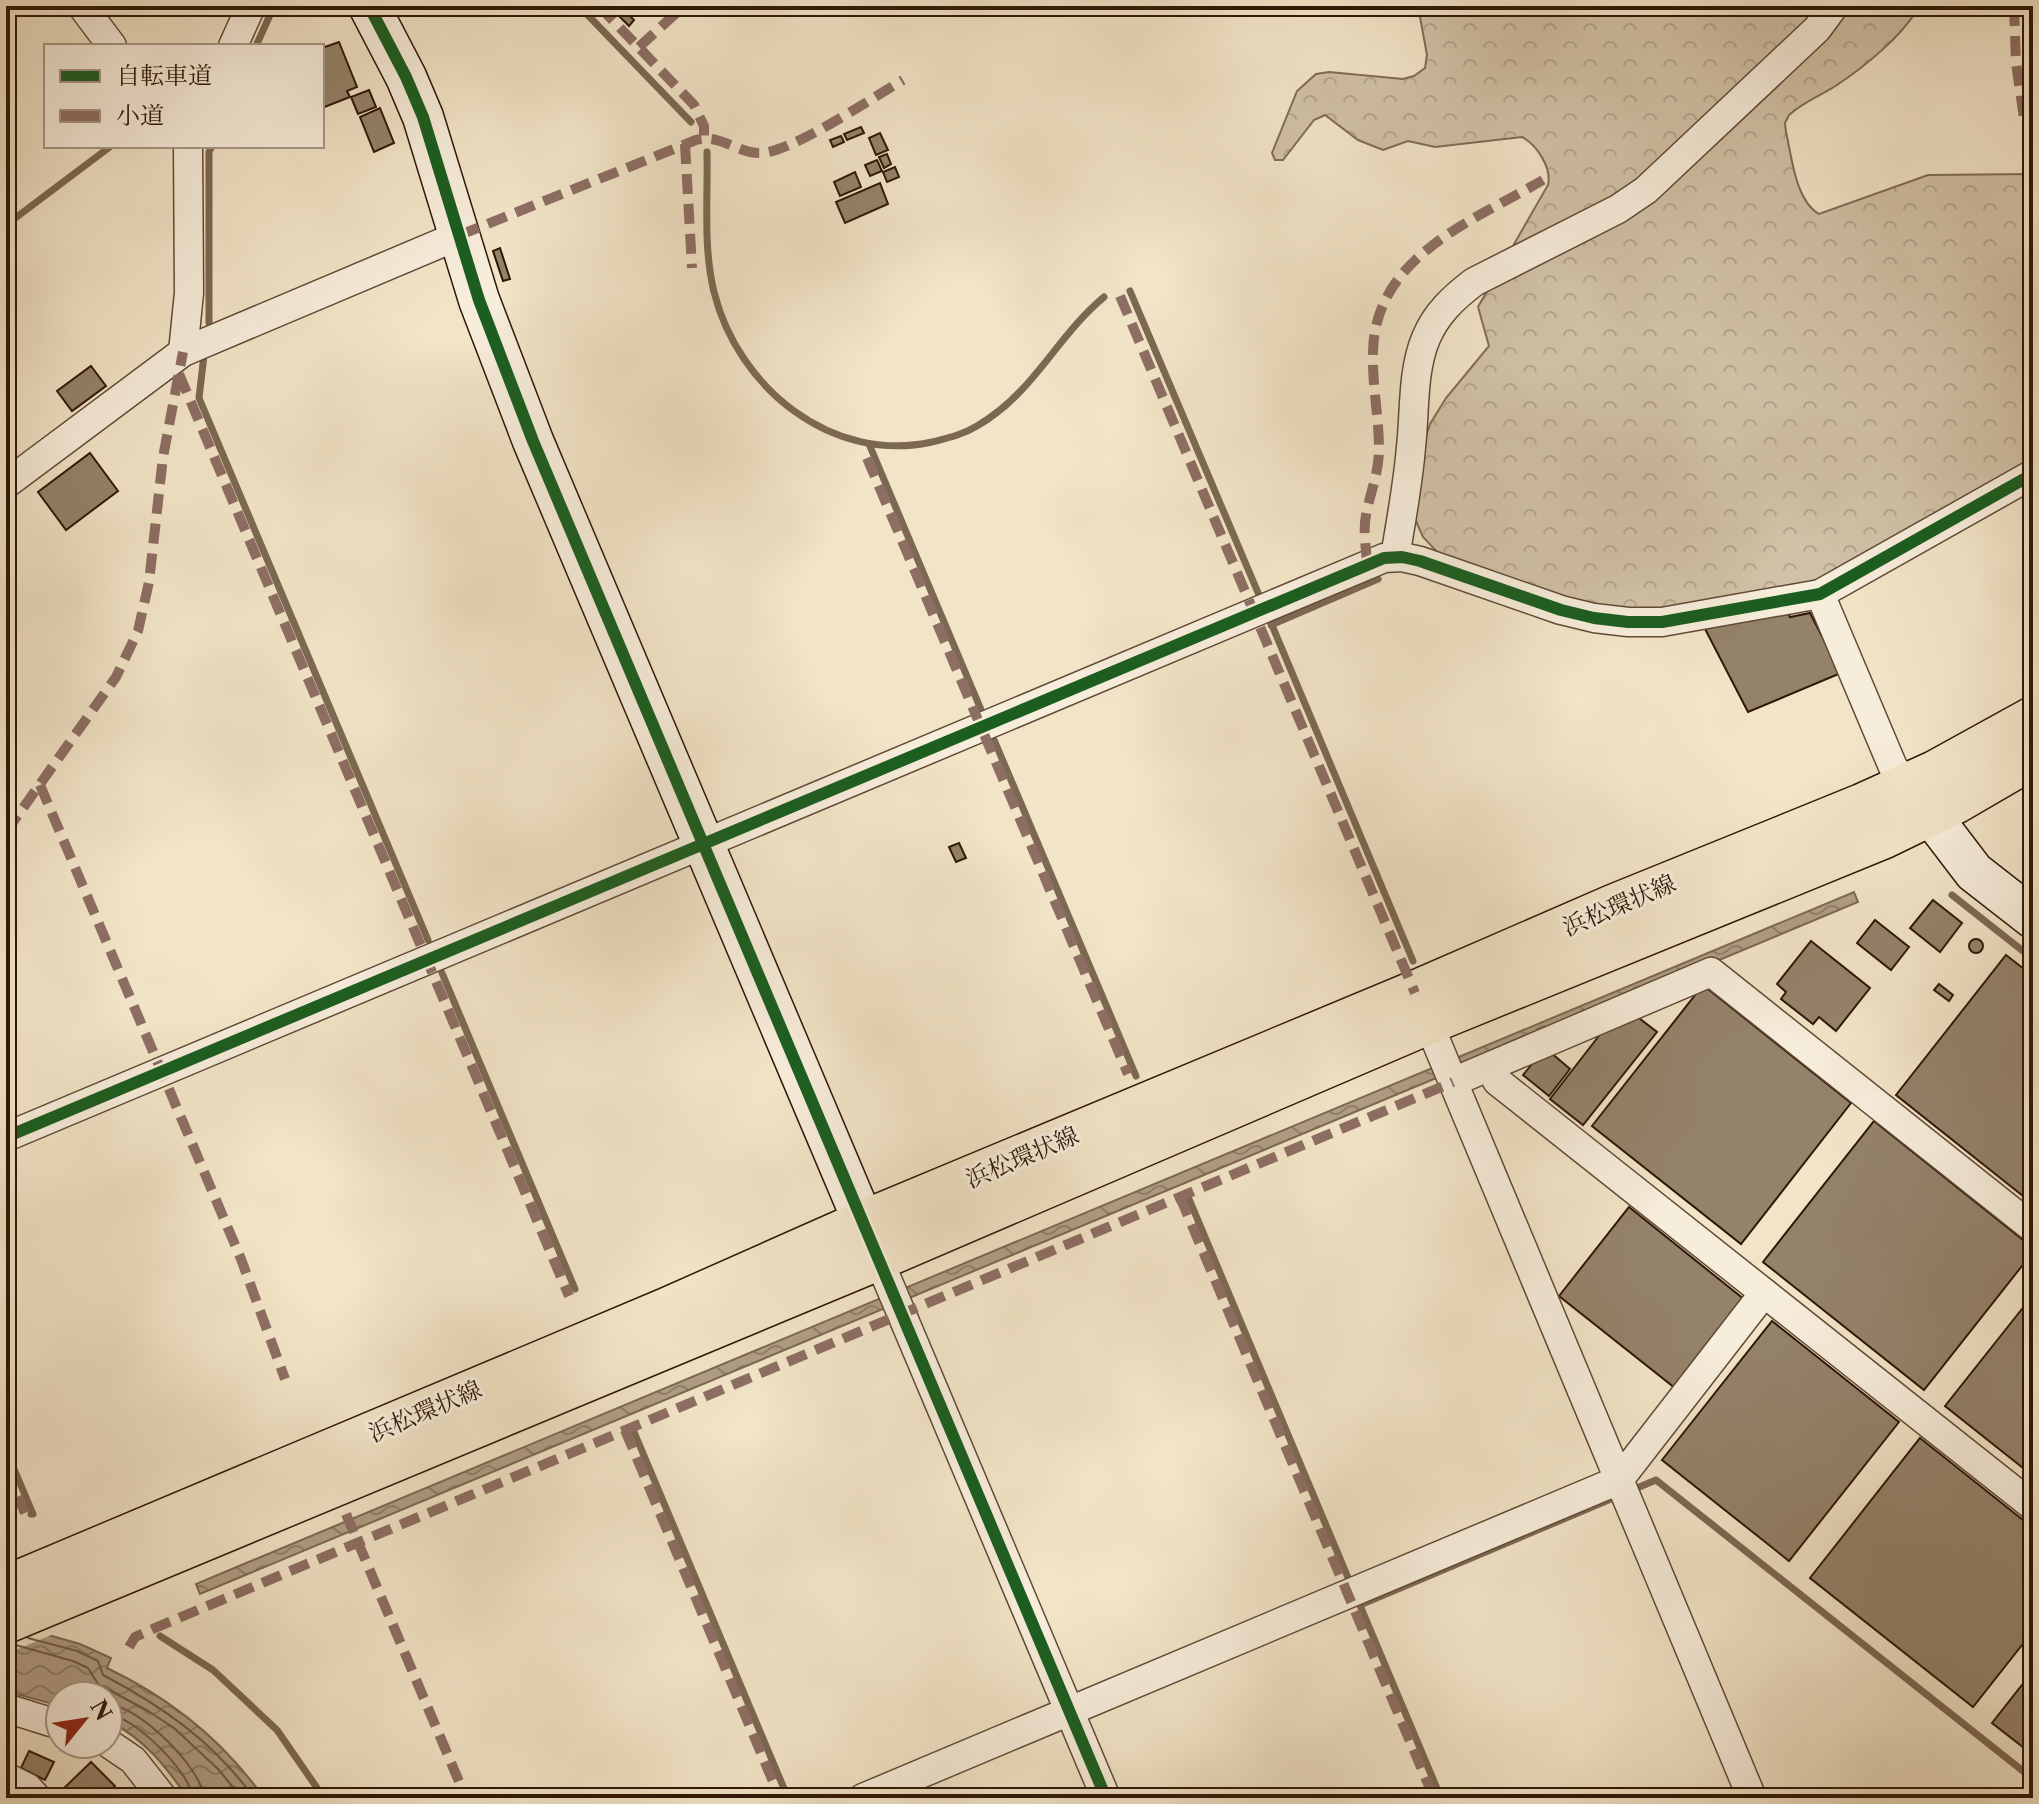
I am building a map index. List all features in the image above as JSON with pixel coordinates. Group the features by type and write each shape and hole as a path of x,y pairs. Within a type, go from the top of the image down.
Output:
{"main road":[{"name":"浜松環状線","path":"11,1608 883,1270 1434,1037 1919,800 2033,719"},
{"name":"浜松環状線","path":"883,1270 1401,999 1613,907 1919,800 2033,756"}],"street":[{"path":"82,6 110,44"},
{"path":"234,44 251,6"},
{"path":"369,6 423,117 479,300 522,413 701,844 1106,1798"},
{"path":"1395,557 1411,452 1419,361 1426,338 1438,316 1454,297 1474,282 1618,209 1646,190 1817,29 1834,6"},
{"path":"183,352 189,293 187,148"},
{"path":"6,484 183,352 460,235"},
{"path":"6,1137 1367,563 1395,557 1420,561 1561,610 1594,618 1628,622 1684,619 1820,594 2033,474"},
{"path":"1820,594 1893,767 1974,872 2033,918"},
{"path":"1452,1080 1711,972 2033,1228"},
{"path":"1434,1037 1752,1798"},
{"path":"1491,1066 1497,1081 2033,1506"},
{"path":"863,1798 1619,1480 1764,1293"},
{"path":"6,1708 44,1720"},
{"path":"124,1754 133,1760 163,1798"},
{"path":"6,1777 28,1788 37,1798"}],"green space":[{"path":"1418,6 1919,6 1904,28 1871,60 1789,115 1785,123 1793,165 1805,199 1819,214 1928,175 2033,174 2033,463 1815,583 1661,612 1596,608 1438,553 1423,537 1415,519 1420,455 1430,424 1446,398 1489,346 1478,307 1548,185 1548,171 1538,151 1522,137 1435,147 1408,141 1383,150 1358,140 1325,115 1314,120 1283,160 1275,160 1272,153 1297,91 1316,74 1329,72 1403,79 1425,68 1427,55"}],"water":[{"path":"1854,892 1858,902 200,1594 196,1584"},
{"path":"6,1623 80,1644 111,1658 107,1668 152,1693 194,1722 231,1757 264,1798 188,1798 153,1754 124,1730 124,1680 44,1680 44,1702 6,1691"}],"pier":[{"path":"6,1619 56,1633 6,1654"}],"building":[{"path":"626,12 634,20 629,26 620,17"},
{"path":"339,42 357,87 347,91 350,97 324,107 324,47"},
{"path":"369,90 376,107 358,114 351,97"},
{"path":"10,94 15,101 6,108 6,96"},
{"path":"380,108 394,143 374,152 360,117"},
{"path":"861,127 864,133 847,140 844,134"},
{"path":"880,133 888,150 876,155 869,138"},
{"path":"841,136 844,142 833,147 830,140"},
{"path":"887,154 891,164 884,168 879,157"},
{"path":"877,160 882,171 870,176 865,165"},
{"path":"895,167 899,177 887,182 883,172"},
{"path":"855,172 861,187 840,196 834,182"},
{"path":"880,183 888,204 845,223 836,202"},
{"path":"500,248 510,279 503,281 493,251"},
{"path":"91,366 106,386 72,411 57,391"},
{"path":"90,453 118,491 66,530 38,492"},
{"path":"1788,612 1790,617 1810,613 1841,673 1748,712 1704,627"},
{"path":"959,843 966,858 956,862 949,847"},
{"path":"1933,900 1962,923 1940,952 1910,928"},
{"path":"1875,920 1909,947 1891,970 1857,943"},
{"path":"1976,939 1983,946 1976,953 1969,946"},
{"path":"1811,941 1870,988 1836,1031 1819,1017 1813,1024 1781,999 1786,992 1777,984"},
{"path":"2006,955 2033,976 2033,1204 1896,1095"},
{"path":"1939,984 1953,995 1949,1001 1934,990"},
{"path":"1703,985 1851,1103 1741,1244 1592,1126"},
{"path":"1635,1015 1657,1032 1583,1125 1550,1099 1605,1028"},
{"path":"1550,1052 1570,1069 1549,1096 1523,1075 1537,1058"},
{"path":"1874,1121 2033,1248 2033,1252 1924,1390 1763,1262"},
{"path":"1629,1207 1745,1300 1675,1388 1559,1296"},
{"path":"2033,1295 2033,1476 1945,1406"},
{"path":"1772,1321 1899,1422 1789,1561 1662,1460"},
{"path":"1920,1438 2033,1528 2033,1631 1973,1707 1810,1578"},
{"path":"2033,1671 2033,1755 1992,1723"},
{"path":"6,1721 12,1721 13,1758 6,1758"},
{"path":"29,1751 54,1762 45,1780 21,1768"},
{"path":"91,1762 115,1786 103,1798 68,1798 61,1791"},
{"path":"118,1789 127,1798 108,1798"}],"waterway":[{"path":"257,44 274,6"},
{"path":"579,6 691,122"},
{"path":"6,225 108,148"},
{"path":"209,323 211,148"},
{"path":"707,152 708,258 714,292 726,327 744,359 767,387 794,411 825,430 859,441 895,446 932,442 971,429 1014,397 1104,297"},
{"path":"1130,291 1259,595"},
{"path":"204,355 199,398 428,940"},
{"path":"869,444 982,712"},
{"path":"1271,625 1378,579"},
{"path":"1269,618 1413,961"},
{"path":"992,735 1136,1076"},
{"path":"1952,895 2033,959"},
{"path":"442,973 575,1289"},
{"path":"1189,1199 1349,1580"},
{"path":"634,1432 788,1798"},
{"path":"6,1450 31,1514"},
{"path":"1637,1488 1656,1480 2033,1779"},
{"path":"1360,1605 1611,1499"},
{"path":"1359,1603 1441,1798"},
{"path":"160,1636 213,1670 277,1730 324,1798"}],"marked path":[{"path":"599,6 694,105 704,126 704,138"},
{"path":"639,47 684,6"},
{"path":"2014,6 2016,63 2025,125"},
{"path":"460,235 696,140 713,139 753,152 774,151 853,111 903,80"},
{"path":"685,144 692,268"},
{"path":"1367,563 1365,521 1379,458 1373,352 1378,319 1391,290 1409,266 1432,245 1543,180"},
{"path":"1120,296 1415,993"},
{"path":"6,832 116,677 138,631 149,582 163,457 183,352"},
{"path":"179,374 569,1296"},
{"path":"867,458 1128,1074"},
{"path":"40,785 241,1259 285,1379"},
{"path":"129,1647 135,1637 155,1628 1453,1082"},
{"path":"1180,1197 1434,1798"},
{"path":"625,1430 780,1798"},
{"path":"6,1469 25,1513"},
{"path":"346,1514 466,1798"}],"cycle path":[{"path":"369,6 423,117 479,300 533,441 1106,1798"},
{"path":"6,1137 1384,558 1402,557 1420,561 1561,610 1594,618 1662,622 1820,594 2033,474"}]}
